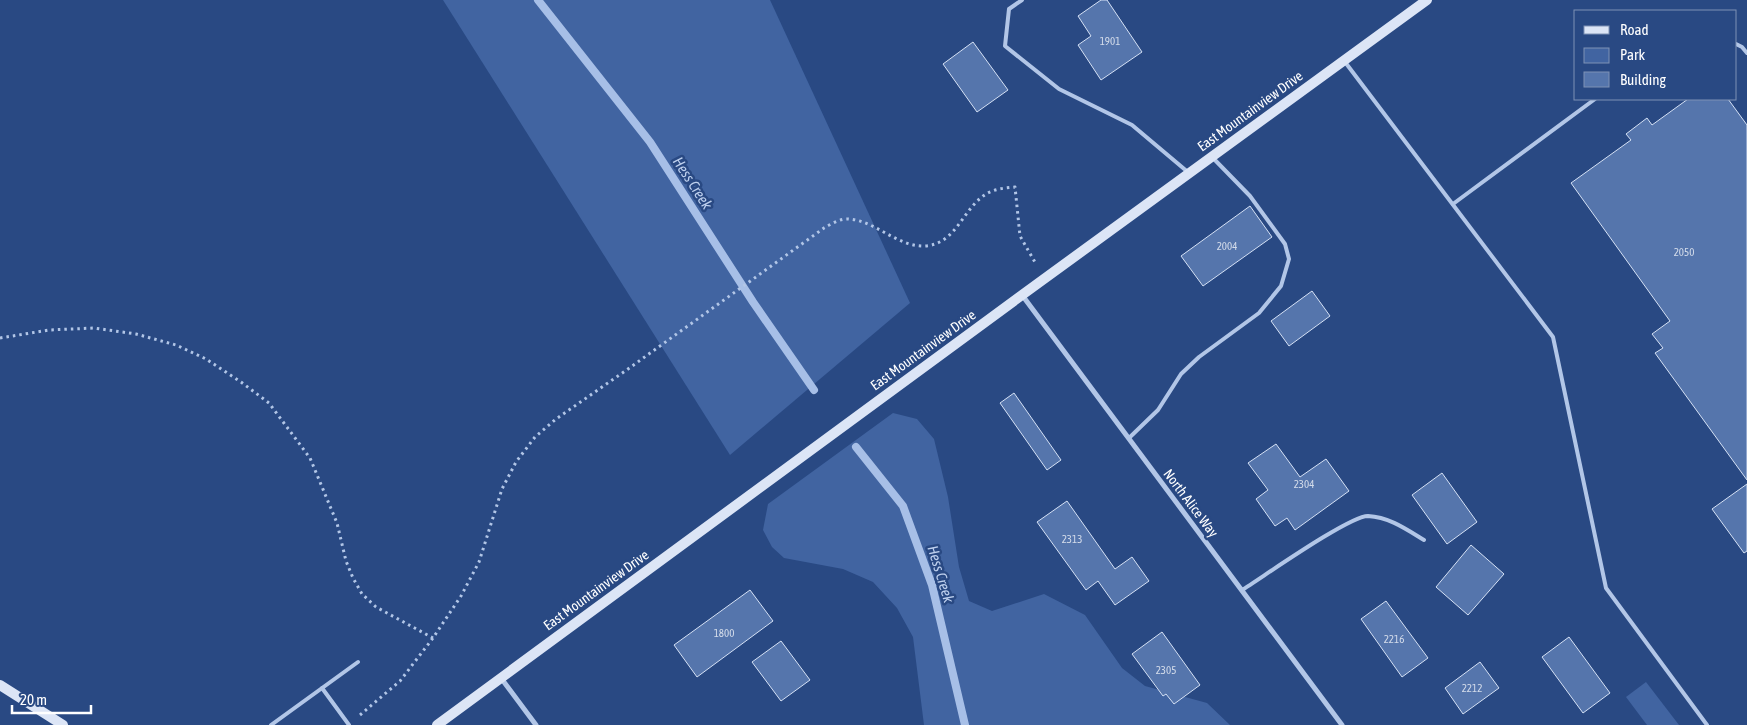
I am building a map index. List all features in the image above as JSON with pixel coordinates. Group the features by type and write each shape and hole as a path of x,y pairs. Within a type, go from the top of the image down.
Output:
{"main road":[{"name":"East Mountainview Drive","path":"437,725 1044,278 1426,0"},
{"path":"0,684 63,725"}],"street":[{"name":"North Alice Way","path":"1022,295 1342,725"},
{"path":"501,677 536,725"}],"lane":[{"path":"1022,0 1009,8 1005,46 1059,89 1132,125 1189,172"},
{"path":"1737,44 1747,53"},
{"path":"1344,60 1553,336 1606,588 1707,725"},
{"path":"1453,204 1594,100"},
{"path":"1129,438 1158,410 1181,374 1199,357 1259,313 1281,286 1289,258 1285,244 1250,196 1212,156"},
{"path":"1242,590 1334,530 1366,516 1392,521 1424,540"},
{"path":"272,725 358,662"},
{"path":"322,688 349,725"}],"path":[{"path":"349,725 400,681 433,638 461,596 479,562 502,488 516,462 535,437 556,419 824,228 848,219 913,245 926,246 942,241 955,231 982,197 996,190 1015,187 1020,236 1044,278"},
{"path":"0,338 49,330 94,328 136,334 176,345 206,359 241,382 269,403 310,458 337,523 350,570 362,594 376,607 433,638"}],"green space":[{"path":"443,0 770,0 910,303 730,455"},
{"path":"893,413 917,419 934,439 948,497 959,567 969,601 992,611 1044,594 1085,615 1122,668 1145,686 1207,703 1230,725 924,725 913,637 897,608 873,582 843,569 784,558 772,547 763,530 768,504"},
{"path":"1646,682 1679,725 1647,725 1626,697"}],"building":[{"path":"1101,0 1107,0 1142,52 1101,80 1078,45 1091,36 1078,16"},
{"path":"973,42 1008,90 977,112 943,64"},
{"path":"1687,100 1729,100 1747,125 1747,480 1655,353 1663,348 1652,334 1670,321 1571,183 1631,140 1626,134 1647,118 1652,125"},
{"path":"1250,206 1272,237 1203,286 1181,256"},
{"path":"1312,291 1330,316 1289,346 1271,321"},
{"path":"1014,393 1061,460 1047,470 1000,403"},
{"path":"1276,444 1300,477 1326,459 1349,491 1295,530 1287,518 1275,526 1256,499 1268,490 1248,463"},
{"path":"1442,473 1477,522 1447,544 1412,495"},
{"path":"1747,484 1747,551 1744,553 1712,509"},
{"path":"1067,501 1115,569 1132,557 1149,581 1115,605 1098,581 1086,590 1037,522"},
{"path":"1471,545 1504,574 1468,615 1436,587"},
{"path":"750,590 773,621 697,677 674,645"},
{"path":"1386,601 1428,658 1402,677 1361,619"},
{"path":"1162,632 1200,685 1174,704 1166,694 1163,696 1132,654"},
{"path":"1569,637 1610,693 1583,713 1542,657"},
{"path":"781,641 810,680 781,701 752,662"},
{"path":"1480,662 1499,688 1463,714 1445,688"}],"waterway":[{"name":"Hess Creek","path":"538,0 650,142 753,302 814,390"},
{"name":"Hess Creek","path":"856,447 903,506 932,585 965,725"}]}
